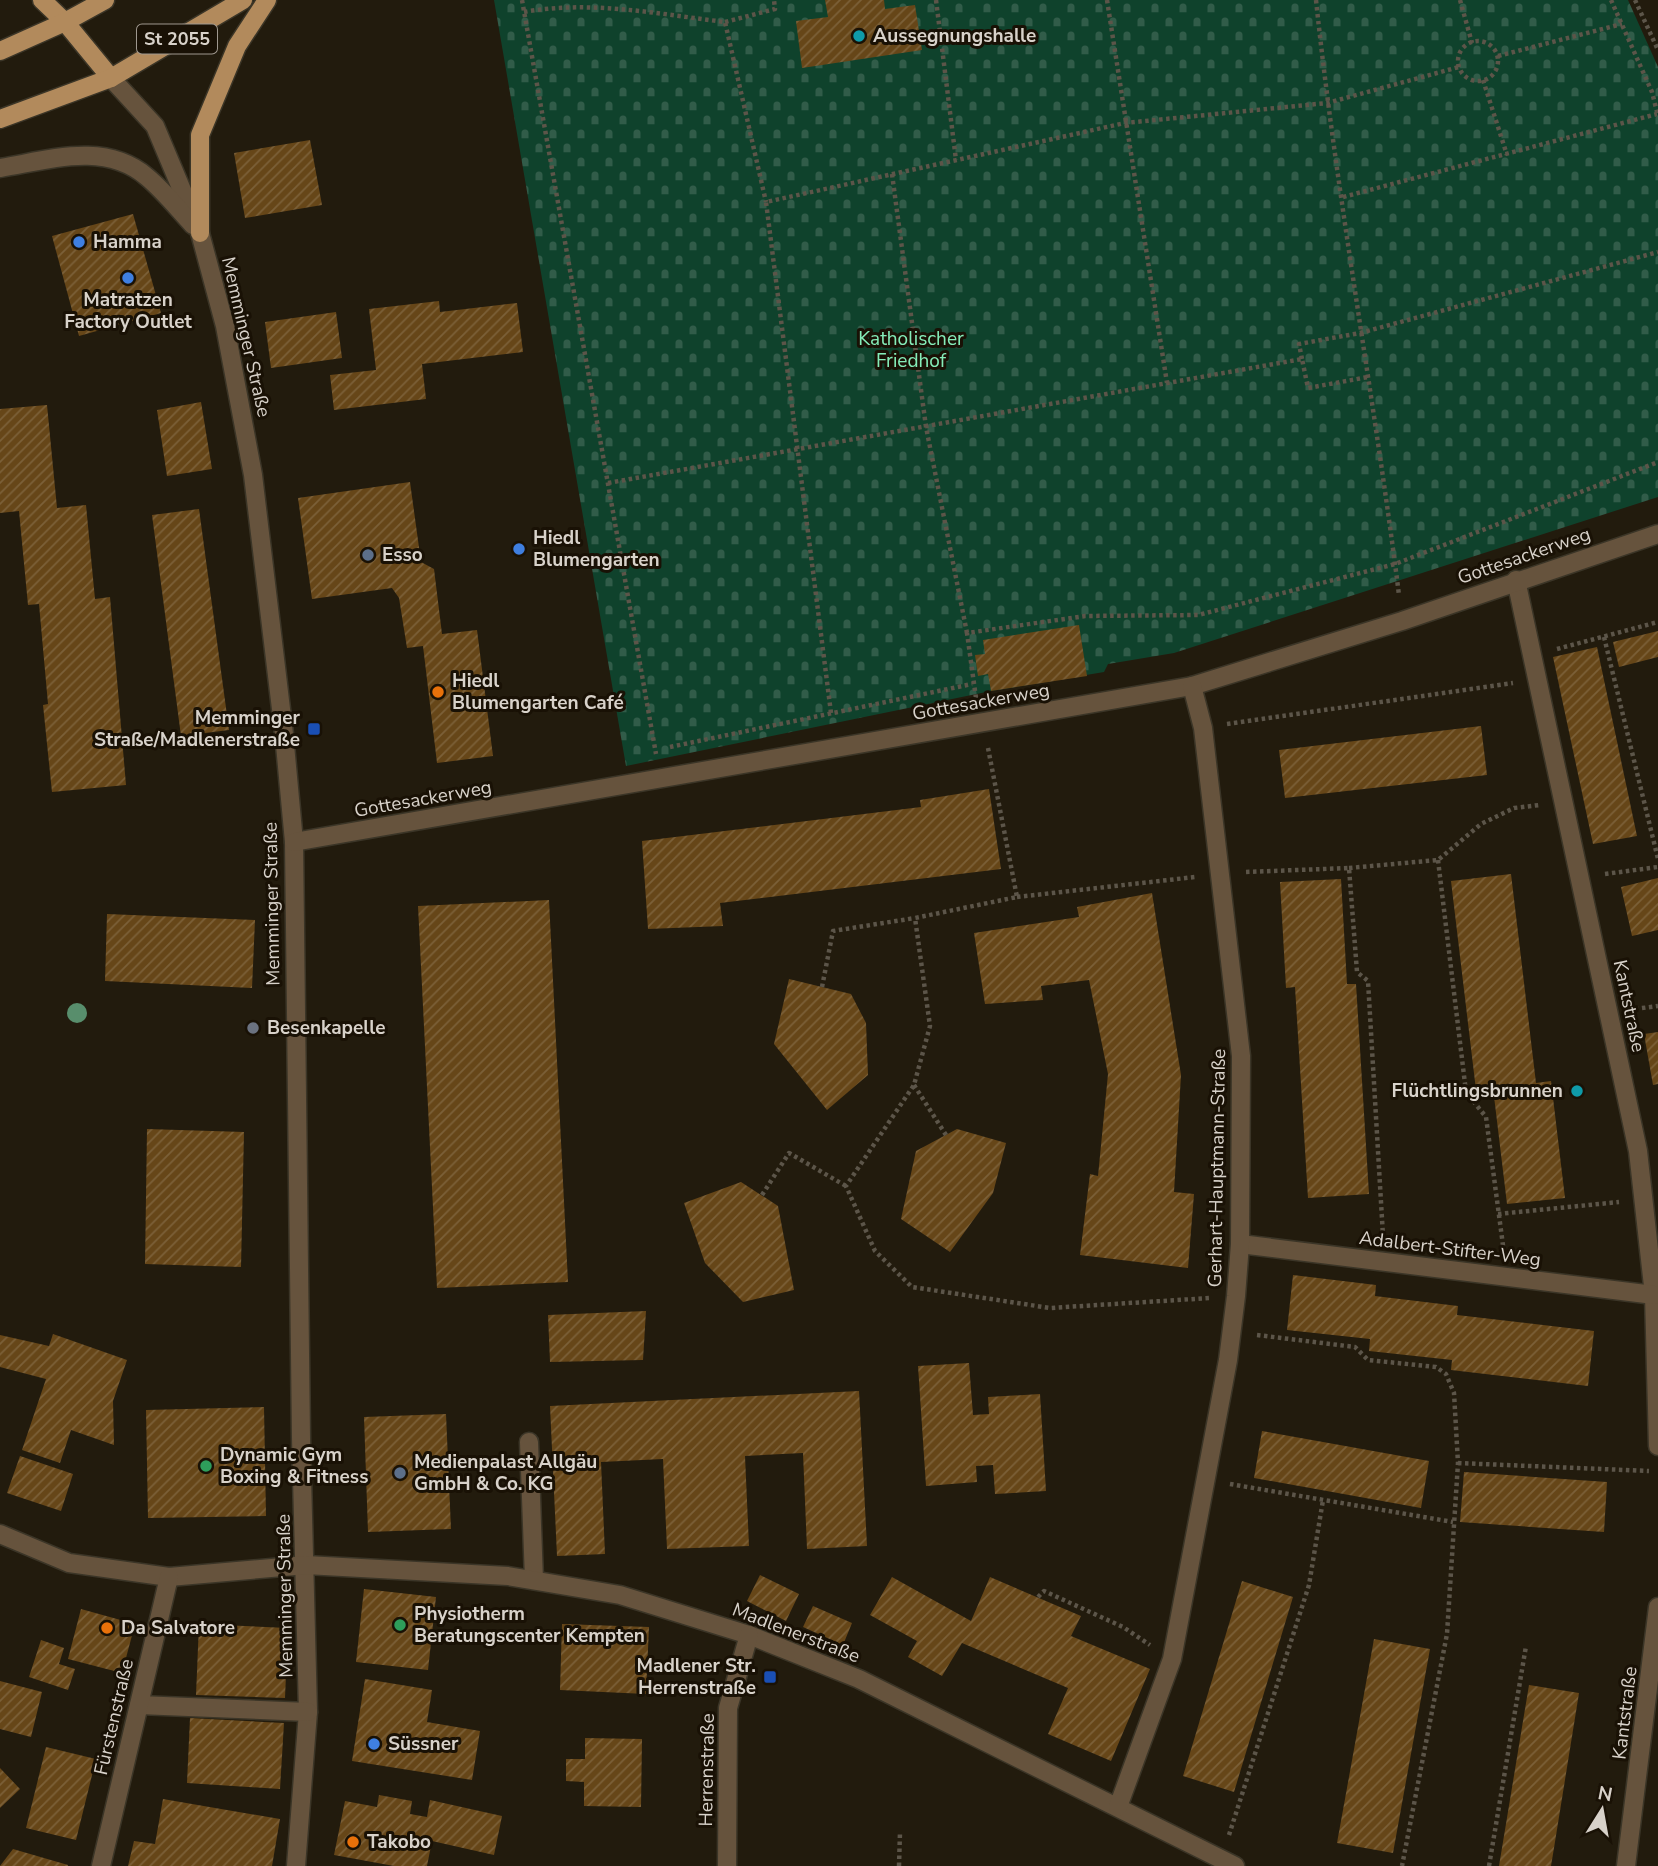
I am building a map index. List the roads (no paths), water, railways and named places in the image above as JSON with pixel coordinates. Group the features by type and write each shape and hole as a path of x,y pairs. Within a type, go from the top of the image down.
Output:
{"main road":[{"name":"Memminger Straße","path":"42,0 65,22 111,78"},
{"path":"0,51 65,22 105,0"},
{"name":"St 2055","path":"0,119 111,78 243,0"},
{"path":"200,233 200,135 237,46 267,0"}],"street":[{"name":"Memminger Straße","path":"111,78 155,126 200,233 225,326 253,475 294,842 301,1438 308,1712 296,1866"},
{"path":"0,168 89,154 125,163 147,177 200,233"},
{"name":"Gottesackerweg","path":"294,842 1192,686 1402,621 1516,580 1658,534"},
{"name":"Kantstraße","path":"1516,580 1637,1151 1654,1295 1658,1446"},
{"name":"Gerhart-Hauptmann-Straße","path":"1118,1807 1171,1658 1207,1480 1237,1296 1240,1244 1241,1056 1203,728 1192,686"},
{"name":"Adalbert-Stifter-Weg","path":"1240,1244 1654,1295"},
{"path":"529,1442 534,1580"},
{"name":"Madlenerstraße","path":"0,1534 69,1563 169,1577 306,1565 508,1576 620,1595 749,1635 859,1679 1228,1863"},
{"name":"Fürstenstraße","path":"101,1866 169,1577"},
{"name":"Kantstraße","path":"1626,1866 1658,1607"},
{"name":"Herrenstraße","path":"727,1866 728,1708 749,1635"},
{"path":"139,1705 308,1712"}],"place":[{"name":"Aussegnungshalle","path":"859,36"},
{"name":"Hamma","path":"79,242"},
{"name":"Matratzen Factory Outlet","path":"128,278"},
{"name":"Hiedl Blumengarten","path":"519,549"},
{"name":"Esso","path":"368,555"},
{"name":"Hiedl Blumengarten Café","path":"438,692"},
{"name":"Memminger Straße/Madlenerstraße","path":"314,729"},
{"name":"Besenkapelle","path":"253,1028"},
{"name":"Flüchtlingsbrunnen","path":"1577,1091"},
{"name":"Dynamic Gym Boxing & Fitness","path":"206,1466"},
{"name":"Medienpalast Allgäu GmbH & Co. KG","path":"400,1473"},
{"name":"Physiotherm Beratungscenter Kempten","path":"400,1625"},
{"name":"Da Salvatore","path":"107,1628"},
{"name":"Madlener Str. Herrenstraße","path":"770,1677"},
{"name":"Süssner","path":"374,1744"},
{"name":"Takobo","path":"353,1842"}],"park label":[{"name":"Katholischer Friedhof","path":"911,350"}]}
